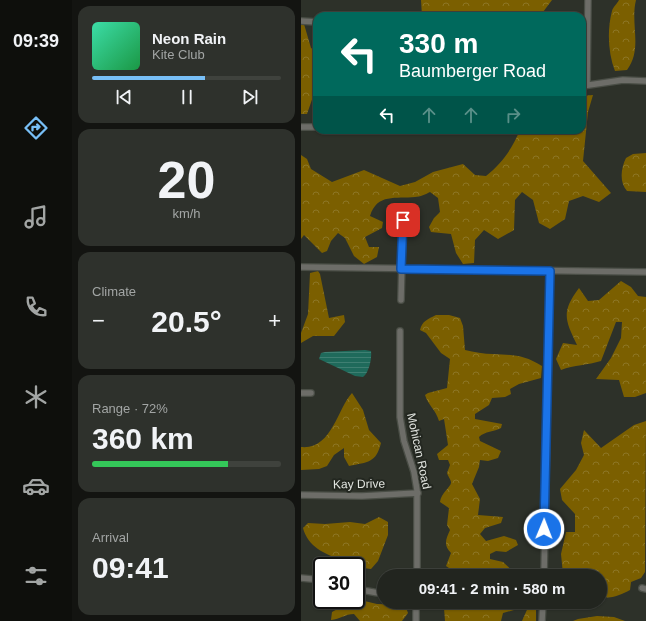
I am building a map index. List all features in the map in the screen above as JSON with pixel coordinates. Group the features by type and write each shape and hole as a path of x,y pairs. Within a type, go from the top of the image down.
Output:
{"street":[{"path":"586,42 588,0"},
{"path":"301,21 313,22"},
{"path":"586,85 623,80 646,81"},
{"path":"301,127 313,127"},
{"path":"401,300 403,220"},
{"path":"301,267 646,272"},
{"path":"544,569 550,271"},
{"name":"Mohican Road","path":"400,331 400,417 404,440 414,472 418,493 417,569"},
{"path":"301,393 311,393"},
{"name":"Kay Drive","path":"301,496 362,496 418,493"},
{"path":"301,578 313,579"},
{"path":"365,591 377,593"},
{"path":"416,609 416,621"},
{"path":"542,621 543,609"}],"green space":[{"path":"421,0 552,0 543,12 422,12"},
{"path":"619,0 636,0 634,18 635,45 632,62 627,70 615,71 611,57 609,34 612,11"},
{"path":"304,24 311,48 313,49 313,97 307,114 301,114 301,25"},
{"path":"593,95 588,112 586,132 586,96"},
{"path":"518,134 586,134 583,161 611,193 599,202 583,196 569,201 565,219 550,229 539,223 533,200 522,192 515,200 514,230 498,239 484,230 475,240 474,263 463,264 456,253 451,234 431,232 429,227 434,218 440,212 438,198 430,192 417,197 382,200 377,204 370,216 383,222 382,228 365,237 369,247 379,247 377,257 364,264 354,256 345,238 338,233 331,241 327,251 322,253 304,235 301,239 301,155 307,159 311,169 332,182 364,170 400,186 415,182 433,172 463,164 475,175 486,176 497,166 514,143"},
{"path":"646,153 646,192 627,191 624,187 622,179 623,166 626,158 633,154"},
{"path":"318,271 320,274 329,318 344,315 345,322 334,336 313,336 301,343 301,333 308,314 310,273"},
{"path":"621,281 631,287 638,296 646,297 646,393 635,397 624,397 619,380 596,379 611,358 621,338 622,322 616,322 601,361 561,370 556,359 563,343 577,345 568,322 567,310 573,296 579,288 588,301 599,300"},
{"path":"436,315 449,315 460,318 463,326 465,350 519,356 542,366 541,378 519,384 510,389 511,394 505,397 492,398 489,405 475,414 475,419 502,424 501,428 479,437 480,441 501,451 498,458 488,461 480,460 479,467 472,484 480,499 478,515 503,517 501,523 485,528 480,534 486,541 504,536 516,540 518,545 506,552 496,551 490,554 490,559 503,562 511,569 450,569 446,566 451,553 446,545 446,539 450,530 447,525 449,508 440,502 442,496 451,484 451,480 447,473 450,465 448,460 439,460 437,454 448,445 444,419 439,421 425,395 447,388 450,359 441,353 426,333 420,330 424,322"},
{"path":"352,393 363,410 369,430 381,443 377,454 374,458 366,462 349,466 344,457 344,448 334,455 327,466 319,469 301,470 301,447 311,446 320,442 327,435"},
{"path":"646,421 645,572 641,578 631,582 630,590 623,594 607,597 607,569 562,569 561,554 566,532 575,532 575,514 562,500 560,489 576,470 584,455 581,443 584,430 601,448 634,425"},
{"path":"379,517 388,522 388,535 378,561 371,569 365,568 365,557 334,557 318,549 305,535 303,528 308,523 325,524 350,522 365,524"},
{"path":"365,601 377,604 377,609 406,609 408,613 402,621 360,621 354,614 331,620 332,612 337,609 365,609"},
{"path":"444,609 514,610 503,613 501,621 445,621"},
{"path":"527,609 536,609 536,621 522,621"},
{"path":"597,616 614,617 625,621 573,621"}],"water":[{"path":"371,351 371,357 370,365 363,377 355,376 319,359 321,353 325,352"}],"route":[{"path":"403,220 401,269 550,271 544,529"}]}
